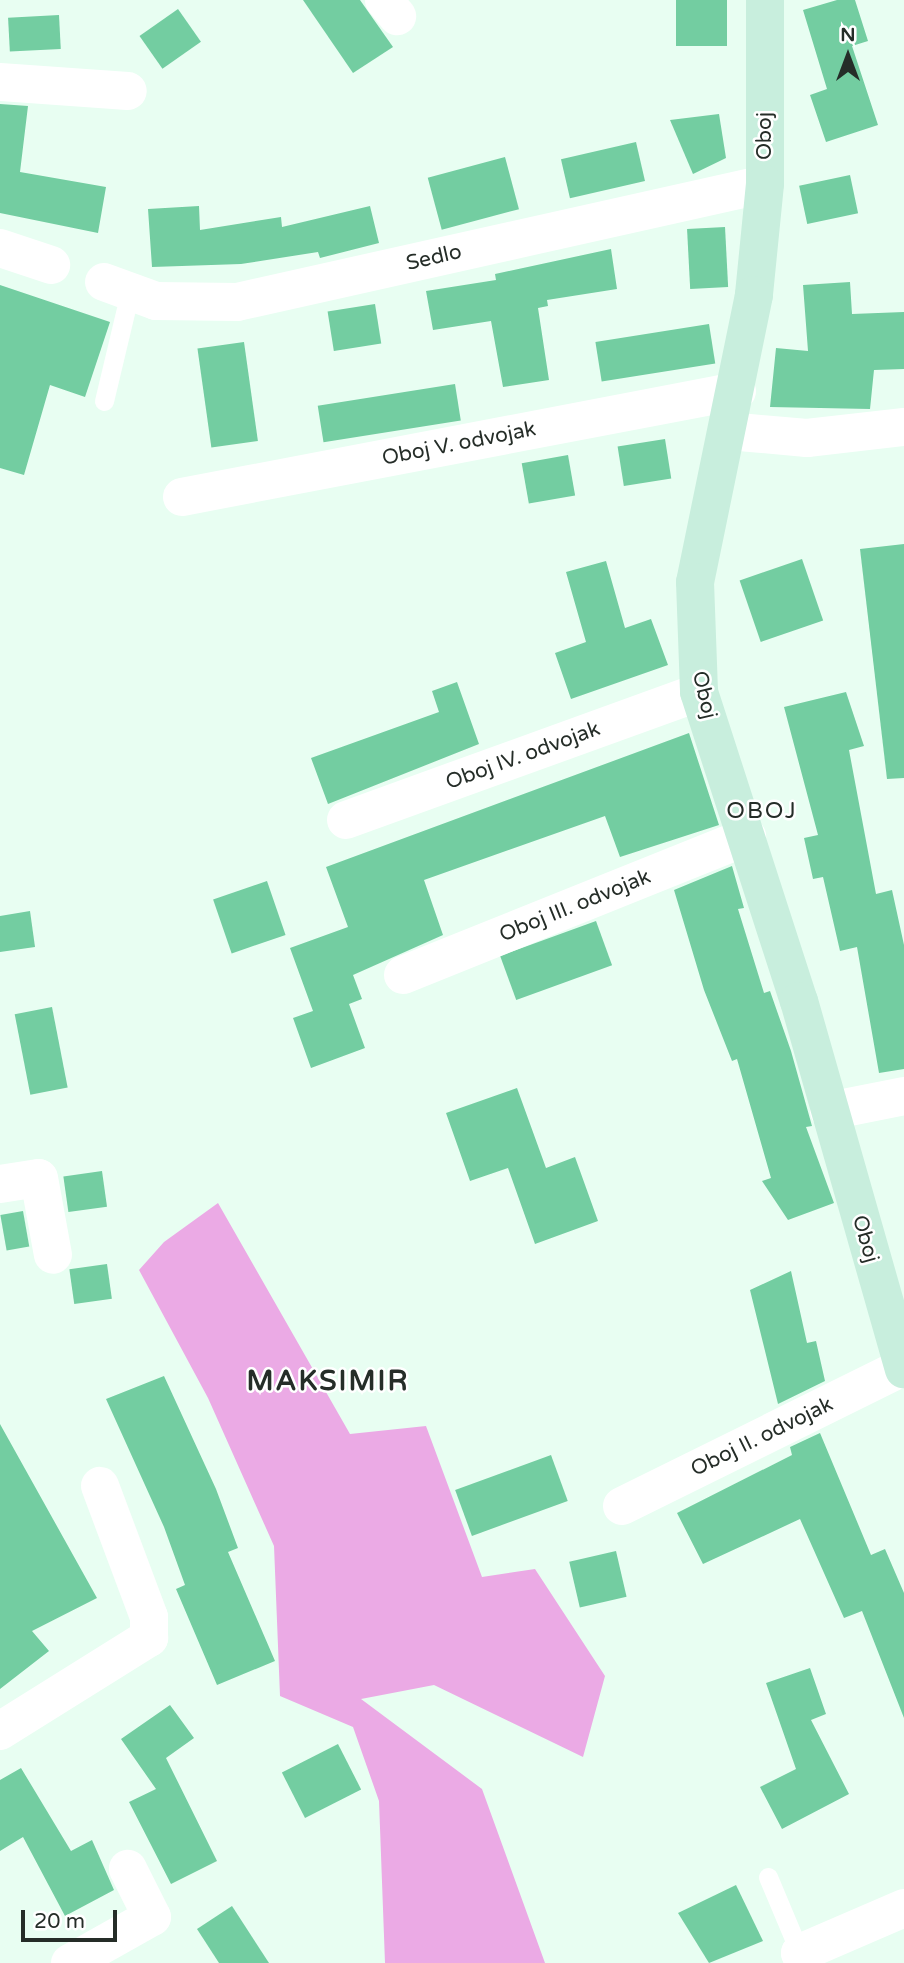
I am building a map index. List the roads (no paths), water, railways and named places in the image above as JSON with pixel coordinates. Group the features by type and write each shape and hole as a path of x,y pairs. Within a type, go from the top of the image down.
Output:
{"street":[{"name":"Oboj","path":"765,0 765,184 754,295 737,391 695,582 699,692 747,837 904,1368"},
{"path":"0,82 128,92"},
{"name":"Sedlo","path":"117,287 189,305 237,302 765,184"},
{"path":"0,248 51,265"},
{"name":"Oboj V. odvojak","path":"182,497 737,391"},
{"path":"728,431 807,438 904,427"},
{"name":"Oboj IV. odvojak","path":"346,820 699,692"},
{"name":"Oboj III. odvojak","path":"403,975 747,837"},
{"path":"829,1111 904,1096"},
{"path":"0,1184 38,1178 53,1255"},
{"name":"Oboj II. odvojak","path":"622,1506 904,1368"},
{"path":"0,1731 149,1638 149,1617 100,1486"},
{"path":"70,1963 152,1917 128,1869"},
{"path":"803,1958 904,1908"}],"lane":[{"path":"104,401 117,287"},
{"path":"768,1877 803,1958"}],"district":[{"name":"OBOJ","path":"762,811"},
{"name":"MAKSIMIR","path":"328,1381"}]}
